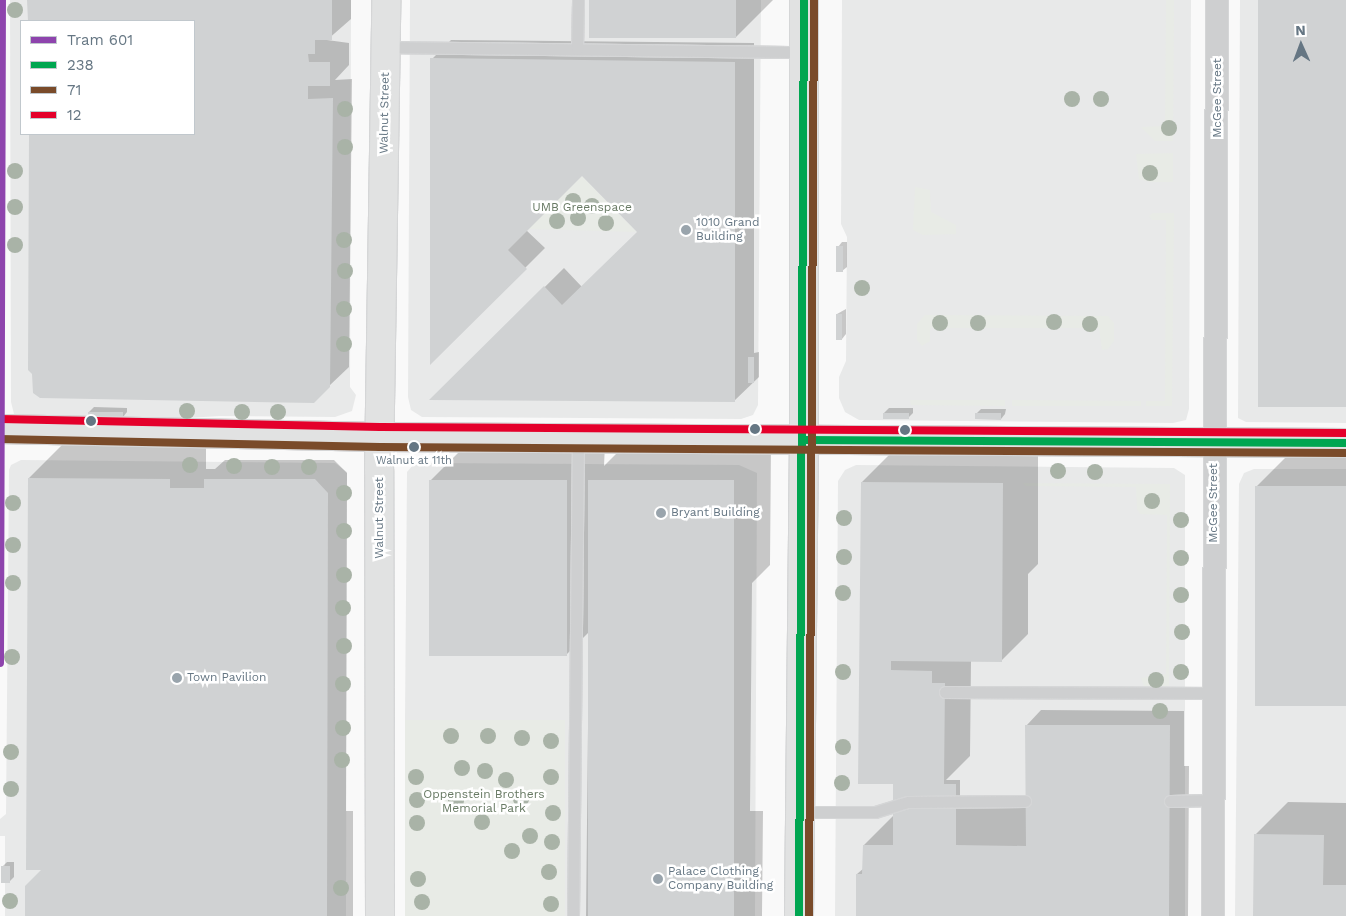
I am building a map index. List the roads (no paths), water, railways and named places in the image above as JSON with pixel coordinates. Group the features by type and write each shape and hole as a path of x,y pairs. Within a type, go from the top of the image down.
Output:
{"street":[{"name":"Walnut Street","path":"380,916 380,437 386,0"},
{"path":"799,916 804,440 804,0"},
{"name":"McGee Street","path":"1213,916 1217,0"},
{"path":"0,430 380,437 1346,443"}],"lane":[{"path":"577,49 578,0"},
{"path":"386,47 804,52"},
{"path":"573,916 578,438"},
{"path":"945,692 1213,693"},
{"path":"1170,801 1213,800"},
{"path":"800,812 875,812 908,802 1025,801"}],"tram line":[{"name":"601","path":"0,663 2,0"}],"place":[{"name":"1010 Grand Building","path":"686,230"},
{"name":"Walnut at 11th","path":"414,447"},
{"name":"Bryant Building","path":"661,513"},
{"name":"Town Pavilion","path":"177,678"},
{"name":"Palace Clothing Company Building","path":"658,879"}],"park label":[{"name":"UMB Greenspace","path":"582,208"},
{"name":"Oppenstein Brothers Memorial Park","path":"484,802"}]}
